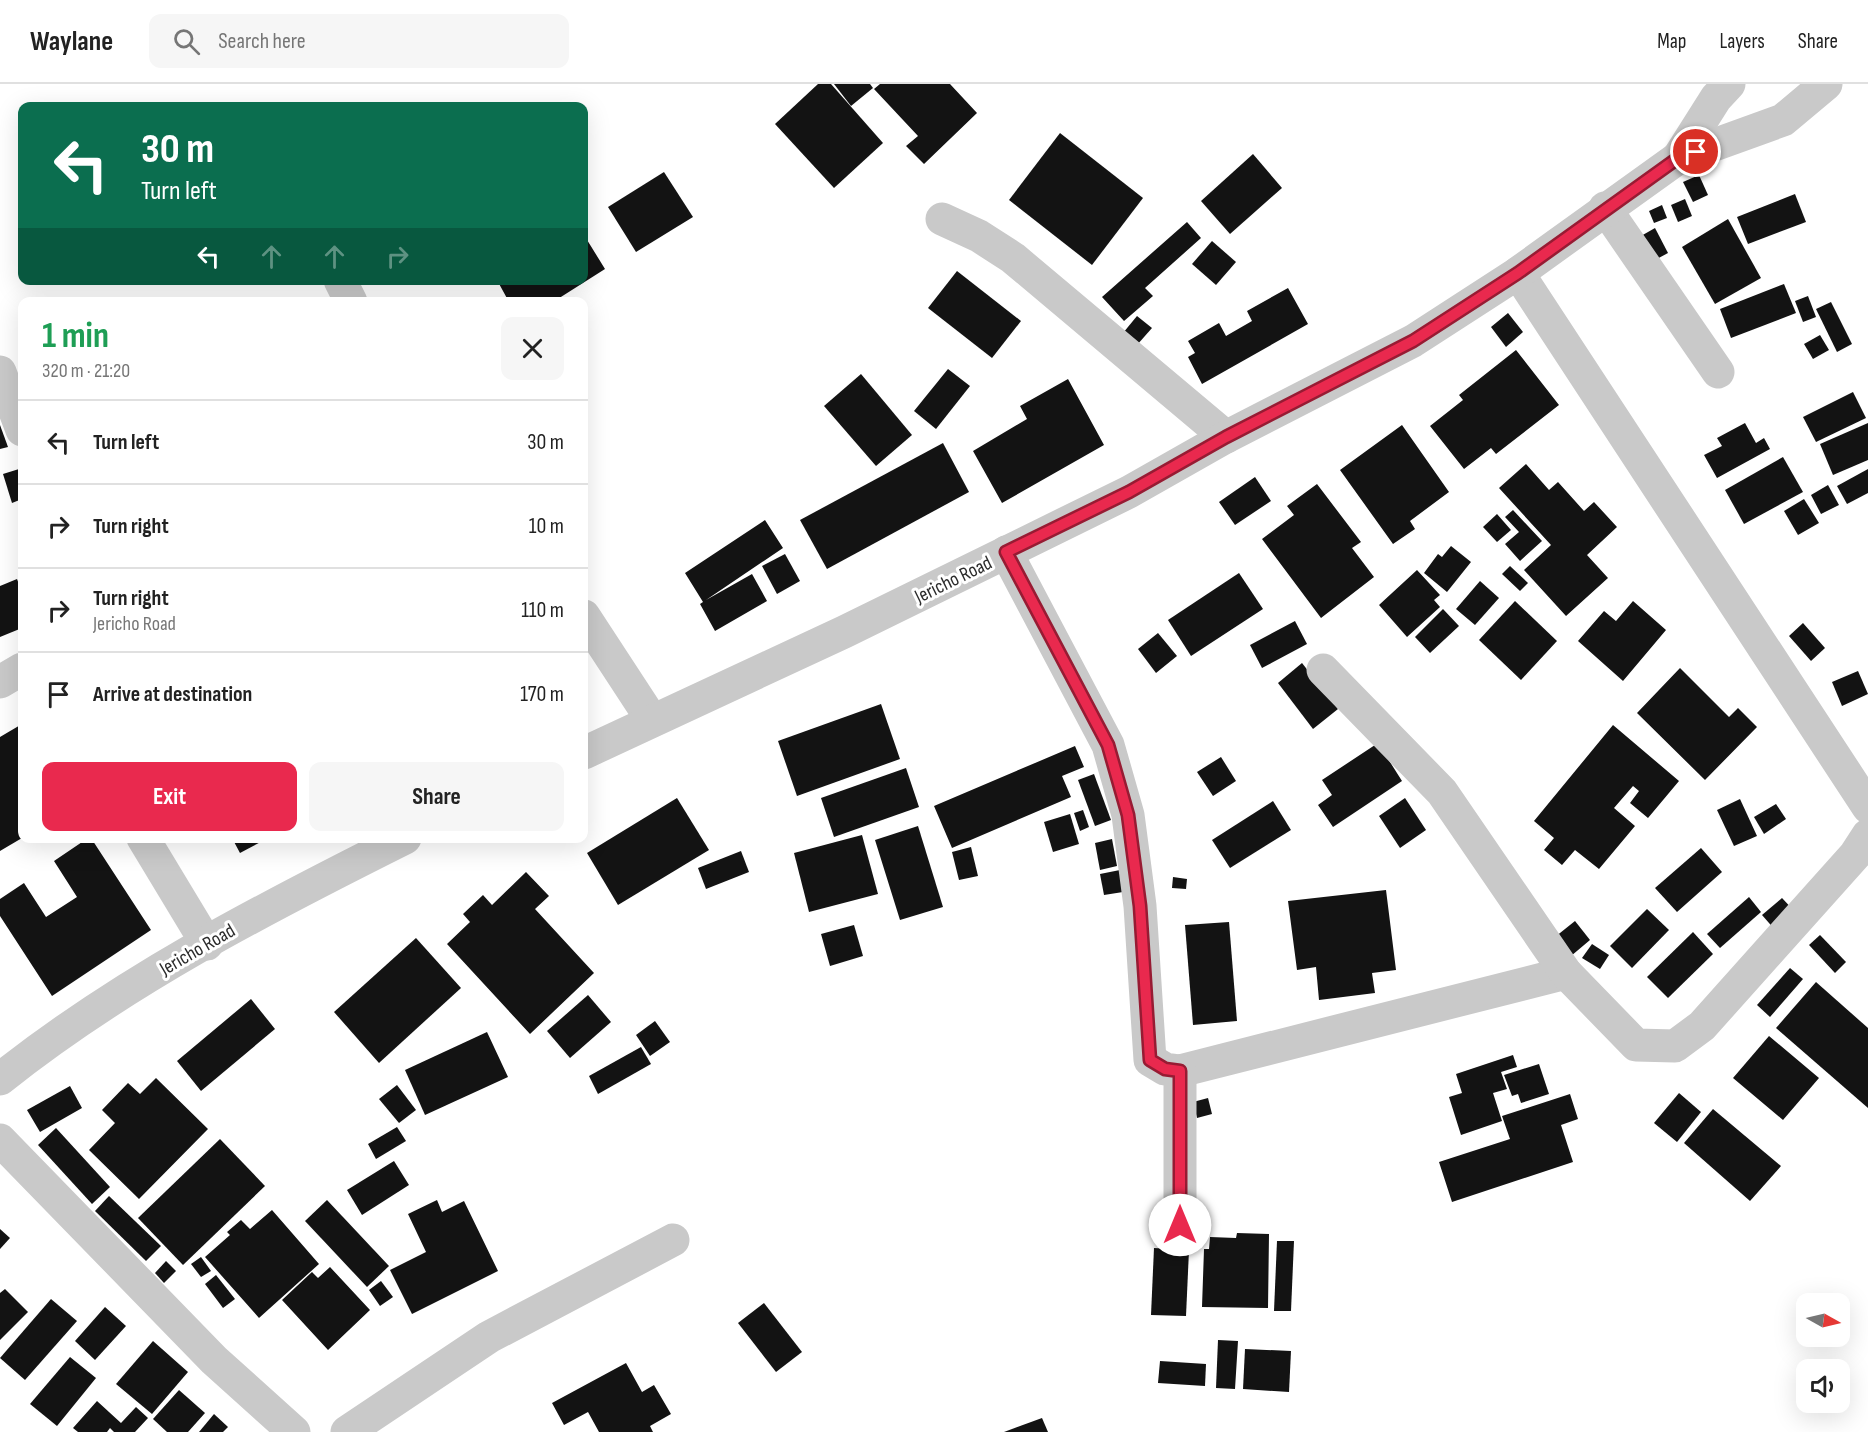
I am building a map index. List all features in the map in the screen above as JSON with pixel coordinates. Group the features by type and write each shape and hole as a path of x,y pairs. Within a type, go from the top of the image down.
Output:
{"street":[{"name":"Jericho Road","path":"1678,158 1716,98 1729,84"},
{"name":"Jericho Road","path":"588,751 844,632 1129,492 1226,437 1413,341 1518,273 1605,208 1678,158 1783,120 1826,84"},
{"path":"1605,208 1718,372"},
{"path":"942,219 979,236 1013,258 1226,437"},
{"path":"1518,273 1868,807"},
{"path":"0,372 18,419"},
{"path":"1006,552 1108,745 1128,815 1140,906 1150,1060 1165,1069 1180,1071 1566,973"},
{"path":"588,622 652,720"},
{"path":"1323,670 1442,792 1566,973 1636,1045 1675,1046 1702,1026 1855,855 1868,835"},
{"path":"0,682 18,671"},
{"path":"146,843 207,944"},
{"name":"Jericho Road","path":"0,1079 96,1008 288,897 395,843"},
{"path":"1180,1071 1180,1225"},
{"path":"0,1140 214,1360 294,1432"},
{"path":"347,1432 489,1337 673,1240"}],"building":[{"path":"818,84 831,84 883,143 834,188 775,124"},
{"path":"834,84 870,84 873,88 851,106"},
{"path":"880,84 950,84 977,113 924,164 906,146 918,136 874,89"},
{"path":"1060,133 1143,198 1092,265 1009,200"},
{"path":"1253,154 1282,188 1230,234 1201,201"},
{"path":"664,172 693,217 636,252 608,207"},
{"path":"1699,175 1708,195 1693,202 1683,182"},
{"path":"1795,194 1806,222 1748,244 1737,217"},
{"path":"1685,199 1692,216 1678,222 1671,205"},
{"path":"1662,205 1667,218 1654,223 1649,211"},
{"path":"1728,219 1761,278 1715,304 1682,247"},
{"path":"1187,222 1201,238 1145,288 1153,296 1124,321 1102,297"},
{"path":"1655,228 1668,253 1655,260 1641,236"},
{"path":"588,241 605,269 588,280"},
{"path":"1212,241 1236,262 1216,285 1192,264"},
{"path":"957,271 1021,321 992,358 928,308"},
{"path":"1784,284 1796,313 1731,338 1720,309"},
{"path":"500,285 580,285 561,297 506,297"},
{"path":"1288,288 1308,324 1202,384 1188,357 1195,353 1188,341 1219,323 1226,336 1252,321 1247,311"},
{"path":"1808,296 1816,317 1803,322 1795,301"},
{"path":"1831,302 1852,344 1837,352 1816,309"},
{"path":"1508,313 1523,332 1506,347 1491,327"},
{"path":"1137,316 1152,328 1137,345 1123,333"},
{"path":"1820,335 1829,350 1813,359 1804,344"},
{"path":"1516,350 1559,405 1496,454 1491,448 1464,469 1430,426 1463,400 1459,395"},
{"path":"948,369 970,386 936,429 914,411"},
{"path":"861,374 912,435 876,466 824,406"},
{"path":"1068,379 1104,445 1002,503 973,451 1027,419 1020,406"},
{"path":"1853,392 1866,418 1816,442 1803,417"},
{"path":"1745,423 1756,443 1764,438 1770,449 1717,478 1704,455 1722,446 1717,438"},
{"path":"1868,423 1868,460 1833,475 1820,444"},
{"path":"0,425 8,447 0,449"},
{"path":"1402,425 1449,492 1410,521 1415,529 1393,544 1340,470"},
{"path":"943,443 969,492 827,569 800,520"},
{"path":"1783,457 1803,492 1744,524 1725,490"},
{"path":"1526,464 1549,490 1558,482 1584,511 1594,502 1617,527 1587,555 1608,578 1566,616 1524,570 1551,545 1499,488"},
{"path":"18,469 18,501 12,503 3,474"},
{"path":"1868,469 1868,493 1847,504 1837,486"},
{"path":"1255,477 1271,501 1235,525 1219,502"},
{"path":"1317,484 1361,542 1352,548 1374,577 1321,618 1262,539 1294,515 1287,506"},
{"path":"1828,485 1839,505 1821,514 1811,495"},
{"path":"1804,499 1819,523 1798,535 1784,511"},
{"path":"1513,510 1542,541 1520,561 1505,544 1519,532 1505,517"},
{"path":"1497,514 1511,530 1497,542 1483,527"},
{"path":"765,520 783,548 706,600 752,574 767,601 715,631 700,604 703,602 685,573"},
{"path":"1451,546 1471,562 1447,592 1424,573 1438,554 1442,557"},
{"path":"785,554 800,581 777,594 762,566"},
{"path":"1510,566 1528,583 1520,591 1502,574"},
{"path":"1417,570 1440,595 1434,600 1440,607 1407,637 1379,605"},
{"path":"1239,573 1263,609 1191,656 1168,620"},
{"path":"17,579 18,582 18,630 0,637 0,586"},
{"path":"1480,581 1499,598 1475,625 1456,609"},
{"path":"1515,601 1557,641 1521,680 1479,640"},
{"path":"1633,601 1666,630 1623,681 1578,641 1604,611 1616,621"},
{"path":"1443,609 1459,626 1430,653 1415,637"},
{"path":"1295,621 1307,644 1262,668 1250,645"},
{"path":"1803,623 1825,648 1811,661 1789,636"},
{"path":"1158,633 1177,656 1156,673 1138,649"},
{"path":"1302,663 1338,709 1313,729 1278,683"},
{"path":"1680,668 1729,717 1738,708 1757,727 1705,780 1637,713"},
{"path":"1858,671 1868,694 1842,706 1832,682"},
{"path":"881,704 900,759 797,796 778,741"},
{"path":"1613,725 1679,781 1648,818 1630,803 1639,791 1633,786 1614,808 1635,826 1599,869 1575,850 1562,865 1544,850 1554,838 1534,821"},
{"path":"18,726 18,840 0,851 0,737"},
{"path":"1378,743 1402,781 1333,827 1318,805 1332,795 1322,780"},
{"path":"1075,746 1084,767 1062,776 1071,797 952,848 934,806"},
{"path":"1221,757 1236,781 1213,796 1197,772"},
{"path":"906,768 919,807 834,837 821,798"},
{"path":"1094,774 1111,820 1095,826 1078,780"},
{"path":"677,798 709,850 618,905 587,853"},
{"path":"1405,798 1426,830 1400,848 1379,816"},
{"path":"1740,799 1757,836 1734,846 1717,810"},
{"path":"1273,801 1291,830 1230,868 1212,840"},
{"path":"1776,804 1786,819 1764,834 1754,817"},
{"path":"1083,810 1089,827 1080,831 1074,813"},
{"path":"1070,814 1079,844 1053,852 1044,822"},
{"path":"918,826 943,907 900,920 875,840"},
{"path":"862,835 878,894 809,912 794,853"},
{"path":"1112,839 1117,866 1100,870 1095,843"},
{"path":"81,843 94,843 151,930 52,996 0,916 0,899 24,883 46,917 77,897 54,861"},
{"path":"235,843 259,843 240,853"},
{"path":"971,847 978,876 959,880 952,852"},
{"path":"1701,848 1722,872 1677,912 1655,888"},
{"path":"741,851 749,872 706,889 698,868"},
{"path":"1120,870 1123,892 1104,895 1100,874"},
{"path":"526,872 549,896 535,909 594,973 530,1034 447,944 470,922 463,914 483,895 492,905"},
{"path":"1173,877 1187,879 1186,889 1172,888"},
{"path":"1386,890 1396,970 1372,973 1375,993 1319,1000 1316,967 1297,970 1288,901"},
{"path":"1749,897 1761,912 1720,948 1707,934"},
{"path":"1782,898 1796,913 1776,931 1762,915"},
{"path":"1647,909 1669,930 1632,968 1610,946"},
{"path":"1575,921 1590,940 1571,956 1555,937"},
{"path":"1229,922 1237,1021 1193,1025 1185,925"},
{"path":"854,925 863,956 830,966 821,934"},
{"path":"1693,932 1713,954 1668,998 1647,977"},
{"path":"1820,935 1846,962 1835,973 1809,945"},
{"path":"416,938 461,988 379,1063 334,1012"},
{"path":"1592,944 1609,955 1600,969 1582,958"},
{"path":"1790,968 1803,979 1770,1017 1757,1005"},
{"path":"1816,982 1868,1028 1868,1108 1776,1028"},
{"path":"588,995 611,1022 570,1058 547,1031"},
{"path":"251,999 275,1029 201,1091 177,1061"},
{"path":"655,1021 670,1042 650,1056 636,1035"},
{"path":"487,1032 508,1077 425,1115 405,1070"},
{"path":"1769,1036 1819,1078 1783,1120 1733,1078"},
{"path":"641,1047 651,1064 598,1094 589,1076"},
{"path":"1513,1055 1517,1067 1501,1072 1507,1089 1493,1093 1502,1121 1461,1135 1449,1097 1462,1093 1456,1074"},
{"path":"1539,1064 1549,1094 1521,1103 1518,1094 1512,1096 1504,1075"},
{"path":"156,1078 208,1129 139,1199 89,1150 115,1123 102,1110 128,1083 140,1094"},
{"path":"397,1085 416,1110 399,1123 379,1099"},
{"path":"70,1086 82,1108 40,1132 27,1110"},
{"path":"1679,1093 1701,1112 1677,1142 1654,1123"},
{"path":"1570,1094 1578,1119 1561,1125 1573,1162 1452,1202 1439,1162 1510,1139 1502,1116"},
{"path":"1208,1098 1212,1114 1197,1118 1193,1102"},
{"path":"1713,1109 1781,1166 1750,1201 1684,1143"},
{"path":"397,1127 406,1141 376,1159 368,1144"},
{"path":"56,1128 110,1187 92,1204 38,1145"},
{"path":"220,1139 265,1186 183,1265 138,1218"},
{"path":"394,1161 409,1185 362,1215 347,1190"},
{"path":"109,1196 161,1246 146,1261 95,1211"},
{"path":"327,1200 389,1266 367,1287 305,1221"},
{"path":"437,1200 442,1212 464,1201 498,1271 412,1314 390,1270 426,1252 408,1214"},
{"path":"272,1210 319,1264 259,1318 205,1257 230,1235 227,1232 241,1220 250,1229"},
{"path":"0,1229 10,1238 0,1249"},
{"path":"1237,1233 1269,1234 1268,1308 1202,1307 1204,1249 1209,1249 1210,1237 1236,1238"},
{"path":"1277,1241 1294,1241 1291,1311 1274,1311"},
{"path":"1154,1248 1189,1250 1186,1316 1151,1315"},
{"path":"201,1257 211,1271 201,1277 191,1264"},
{"path":"166,1261 176,1271 164,1283 155,1273"},
{"path":"330,1267 370,1310 328,1350 282,1300 312,1272 318,1278"},
{"path":"216,1275 235,1299 223,1308 205,1284"},
{"path":"381,1281 393,1297 380,1306 369,1290"},
{"path":"5,1289 28,1312 0,1340 0,1293"},
{"path":"51,1299 77,1321 25,1380 0,1358"},
{"path":"764,1303 802,1352 776,1372 738,1323"},
{"path":"105,1307 126,1326 95,1360 75,1341"},
{"path":"1218,1340 1238,1341 1235,1389 1216,1388"},
{"path":"153,1341 188,1372 152,1414 116,1384"},
{"path":"1245,1349 1291,1351 1289,1392 1243,1389"},
{"path":"70,1357 96,1378 57,1426 30,1404"},
{"path":"1160,1361 1206,1364 1205,1386 1158,1383"},
{"path":"626,1363 642,1392 654,1385 671,1414 650,1426 653,1432 599,1432 588,1412 564,1425 552,1403"},
{"path":"179,1390 205,1413 188,1432 167,1432 153,1419"},
{"path":"97,1401 121,1423 136,1407 148,1418 135,1432 114,1432 110,1428 107,1432 78,1432 73,1428"},
{"path":"214,1414 228,1427 223,1432 199,1432"},
{"path":"1042,1418 1048,1432 1004,1432"}],"route":[{"path":"1180,1225 1180,1071 1165,1069 1150,1060 1140,906 1128,815 1108,745 1006,552 1129,492 1226,437 1413,341 1518,273 1605,208 1678,158 1696,152"}]}
